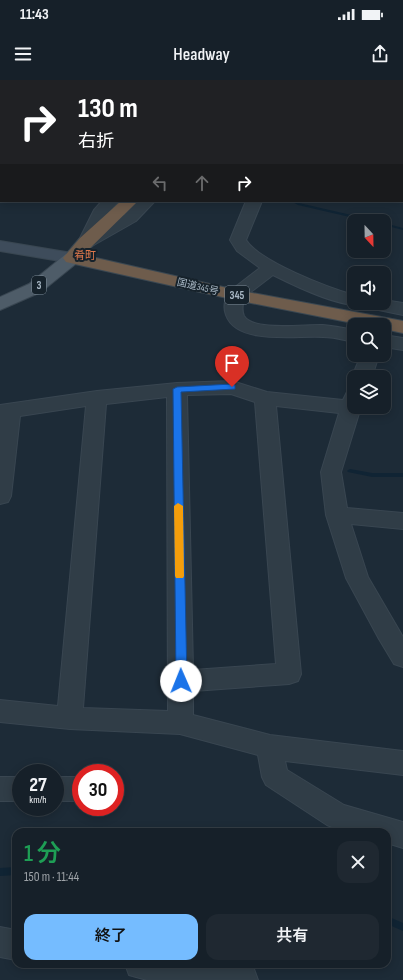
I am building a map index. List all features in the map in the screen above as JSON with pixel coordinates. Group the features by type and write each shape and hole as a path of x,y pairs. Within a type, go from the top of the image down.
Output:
{"highway":[{"path":"72,258 86,242 129,202"},
{"name":"国道345号","path":"72,258 236,295 403,327"}],"main road":[{"name":"3","path":"0,304 35,288 72,258"}],"street":[{"path":"86,242 102,210 110,202"},
{"path":"86,242 130,218 146,202"},
{"path":"254,202 238,242 244,250 272,268 322,290 347,298"},
{"path":"0,246 72,258"},
{"path":"272,268 236,295 233,309 238,320 248,327 260,330 323,331 347,335"},
{"path":"391,307 403,309"},
{"path":"391,342 403,344"},
{"path":"1,486 5,412 96,398 177,389 232,387 265,398 347,402"},
{"path":"177,389 181,681 180,724"},
{"path":"70,718 96,398"},
{"path":"181,681 289,674 265,398"},
{"path":"348,414 331,472 337,515 357,578 395,632 403,657"},
{"path":"337,515 403,521"},
{"path":"0,710 70,718 180,724 270,747 403,763"},
{"path":"270,747 275,777 337,816 379,828"},
{"path":"0,789 12,789"},
{"path":"391,832 403,835"},
{"path":"0,942 12,944"},
{"path":"166,968 243,980"}],"waterway":[{"path":"295,202 347,215"},
{"path":"391,226 403,229"},
{"path":"350,471 372,475 403,475"},
{"path":"0,872 12,871"},
{"path":"391,922 403,927"}],"slow traffic":[{"path":"178,506 180,576"}],"district":[{"name":"肴町","path":"85,255"}],"route":[{"path":"181,681 177,389 232,387"}]}
